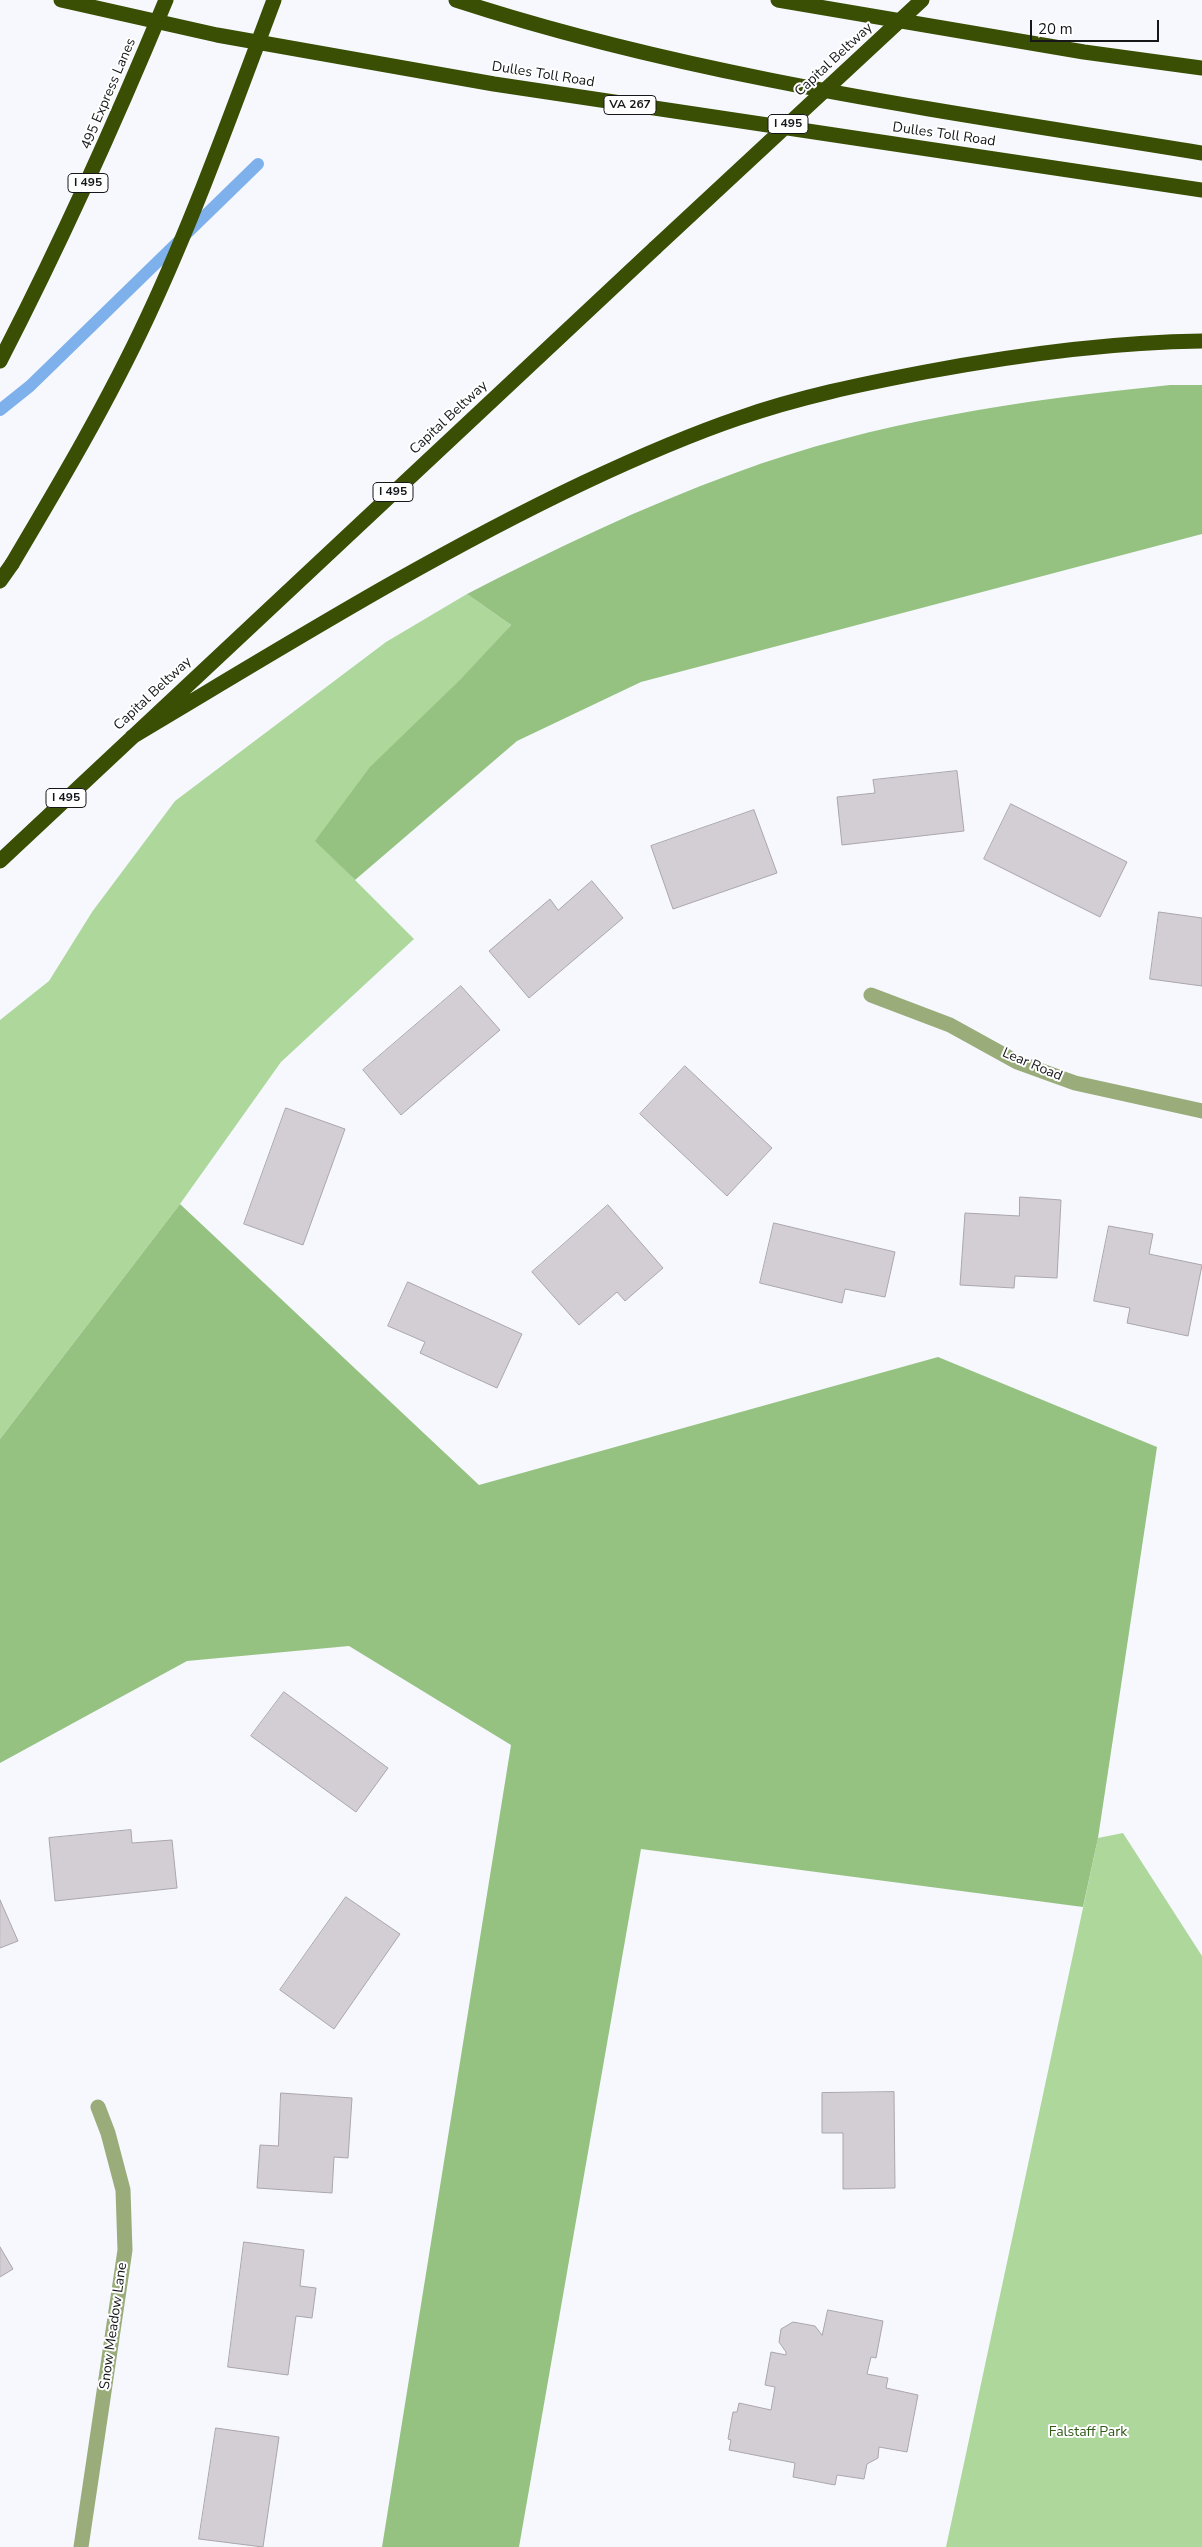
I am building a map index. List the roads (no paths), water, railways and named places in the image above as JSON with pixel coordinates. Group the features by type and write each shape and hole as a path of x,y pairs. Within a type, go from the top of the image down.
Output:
{"highway":[{"name":"Dulles Toll Road","path":"61,0 217,35 475,81 1202,190"},
{"name":"495 Express Lanes","path":"0,361 47,272 113,128 166,0"},
{"path":"0,581 82,446 148,316 206,181 274,0"},
{"path":"456,0 572,34 714,68 948,111 1202,153"},
{"path":"778,0 1084,52 1202,68"},
{"name":"Capital Beltway","path":"0,861 922,0"},
{"path":"132,737 407,573 522,512 632,460 739,418 860,385 1009,356 1164,342 1202,341"}],"street":[{"name":"Lear Road","path":"871,995 950,1024 1017,1062 1075,1083 1202,1111"},
{"name":"Snow Meadow Lane","path":"81,2547 125,2250 123,2190 108,2133 98,2107"}],"waterway":[{"path":"0,410 30,386 258,164"}],"park label":[{"name":"Falstaff Park","path":"1088,2433"}]}
